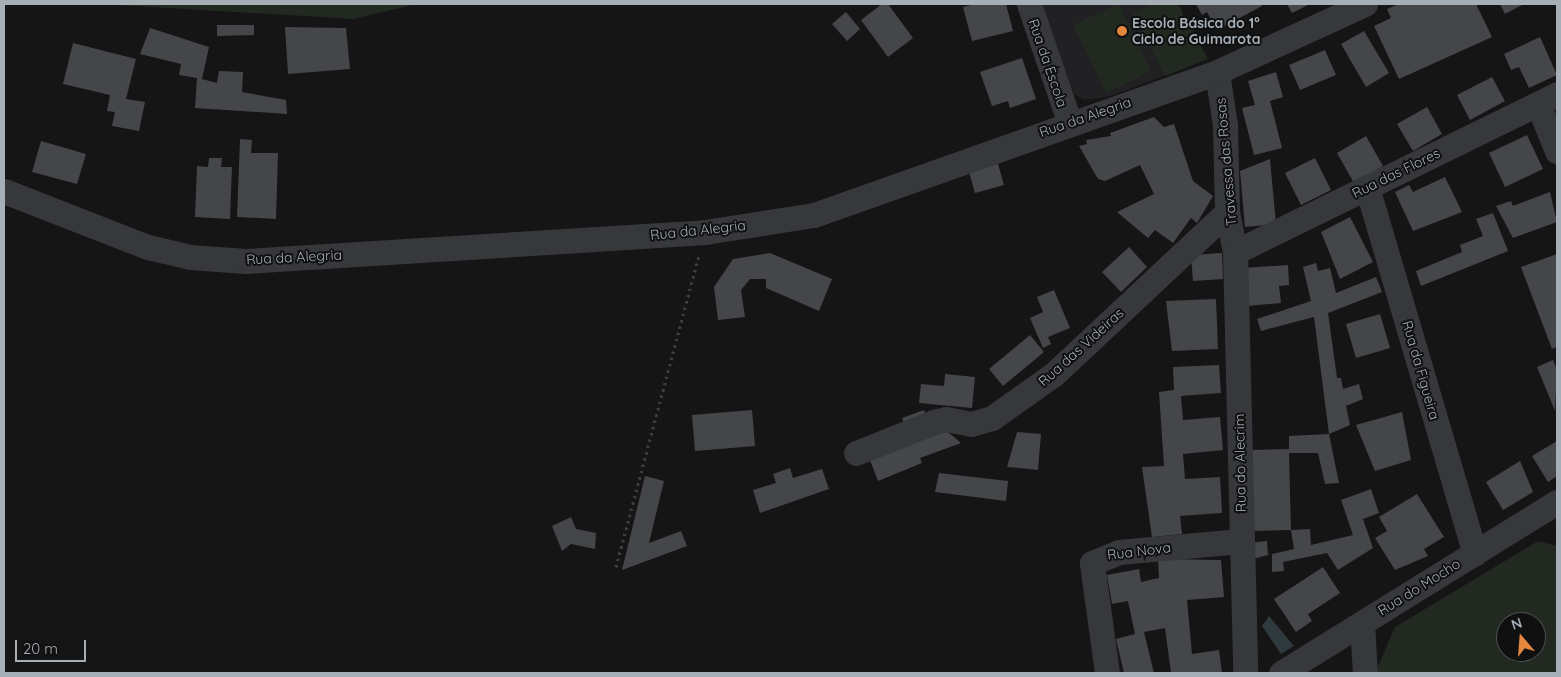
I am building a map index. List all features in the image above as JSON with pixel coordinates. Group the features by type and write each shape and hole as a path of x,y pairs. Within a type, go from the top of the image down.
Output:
{"street":[{"name":"Rua da Escola","path":"1029,4 1069,121"},
{"name":"Rua da Alegria","path":"4,191 148,247 190,257 246,261 705,232 814,215 1069,121 1217,72 1365,4"},
{"name":"Travessa das Rosas","path":"1217,72 1226,124 1227,212 1235,252"},
{"path":"1548,99 1557,151"},
{"name":"Rua das Flores","path":"1235,252 1548,99"},
{"name":"Rua da Figueira","path":"1367,187 1475,553"},
{"name":"Rua das Videiras","path":"856,453 940,421 971,424 992,418 1054,374 1227,212"},
{"name":"Rua do Alecrim","path":"1235,252 1245,673"},
{"name":"Rua do Mocho","path":"1281,673 1557,502"},
{"name":"Rua Nova","path":"1107,673 1092,563 1100,556 1119,552 1242,541"},
{"path":"1362,623 1365,673"}],"path":[{"path":"616,567 705,232"}],"shaded area":[{"path":"101,4 416,4 354,19"},
{"name":"Escola Básica do 1° Ciclo de Guimarota","path":"1040,4 1178,4 1208,59 1111,96 1084,100 1074,94"},
{"path":"1119,4 1151,71 1106,93 1073,25"},
{"path":"1152,4 1178,4 1208,59 1165,76 1133,13"},
{"path":"1538,541 1557,546 1557,673 1375,673 1395,627"},
{"path":"1269,616 1294,646 1281,654 1262,626"}],"building":[{"path":"882,4 888,4 913,38 888,57 861,20"},
{"path":"975,4 1006,4 1013,31 972,41 963,7"},
{"path":"1196,4 1261,4 1262,6 1217,30 1207,12 1202,15"},
{"path":"1287,4 1310,4 1292,13"},
{"path":"1399,4 1476,4 1492,37 1399,79 1374,26 1391,18 1387,9"},
{"path":"1500,4 1524,4 1505,14"},
{"path":"846,12 860,29 847,41 832,24"},
{"path":"217,25 254,25 254,35 217,36"},
{"path":"285,27 346,28 350,69 288,74"},
{"path":"150,28 209,47 202,79 217,83 219,71 243,72 242,92 286,100 287,114 195,108 197,78 179,75 181,64 140,54"},
{"path":"1364,31 1389,73 1366,87 1341,44"},
{"path":"1540,37 1557,75 1529,88 1519,67 1511,70 1504,54"},
{"path":"73,43 136,59 126,99 145,102 139,131 112,126 115,112 107,111 110,95 63,84"},
{"path":"1325,50 1336,75 1300,90 1289,65"},
{"path":"1022,58 1036,99 1010,108 1008,101 992,106 980,72"},
{"path":"1276,72 1283,97 1270,101 1282,148 1254,155 1242,108 1255,105 1248,81"},
{"path":"1492,77 1505,101 1470,120 1457,95"},
{"path":"1427,107 1442,134 1413,151 1397,124"},
{"path":"1154,117 1164,127 1174,124 1193,181 1213,196 1197,223 1191,218 1173,243 1155,230 1148,238 1117,212 1154,194 1140,165 1105,181 1098,179 1079,146 1087,144 1086,140 1111,136 1110,133"},
{"path":"1527,135 1543,169 1505,187 1489,153"},
{"path":"1366,136 1383,166 1354,183 1337,153"},
{"path":"240,139 252,140 251,153 278,153 276,219 237,217"},
{"path":"41,141 86,154 77,184 32,172"},
{"path":"209,158 222,158 221,167 232,167 230,219 195,217 197,166 208,167"},
{"path":"1315,158 1331,190 1301,205 1285,173"},
{"path":"1270,159 1276,224 1245,227 1240,171"},
{"path":"998,164 1004,185 975,193 969,172"},
{"path":"1445,177 1462,212 1413,231 1395,192 1409,185 1413,192"},
{"path":"1550,192 1557,222 1513,238 1496,206 1511,201 1513,206"},
{"path":"1493,213 1508,251 1421,286 1416,271 1462,252 1460,245 1483,236 1476,219"},
{"path":"1350,217 1373,262 1340,279 1321,232"},
{"path":"1129,247 1147,267 1121,292 1102,272"},
{"path":"770,253 832,279 819,311 766,288 766,279 750,279 741,290 745,317 718,320 714,287 733,259"},
{"path":"1222,253 1223,279 1193,281 1191,255"},
{"path":"1557,254 1557,347 1552,349 1521,267"},
{"path":"1316,263 1318,271 1330,268 1336,293 1376,277 1382,292 1328,313 1337,378 1341,378 1343,389 1359,384 1363,399 1346,406 1350,425 1329,434 1314,317 1261,331 1257,319 1311,301 1303,267"},
{"path":"1288,265 1289,285 1279,286 1281,303 1246,306 1244,268"},
{"path":"1054,290 1070,328 1048,337 1051,344 1043,348 1030,318 1043,312 1037,297"},
{"path":"1216,299 1218,349 1172,351 1166,301"},
{"path":"1380,314 1390,348 1356,358 1346,324"},
{"path":"1030,335 1044,352 1003,386 989,369"},
{"path":"1553,360 1557,370 1555,411 1537,367"},
{"path":"1219,365 1221,393 1181,396 1183,420 1220,417 1223,450 1183,454 1185,479 1220,477 1222,513 1180,516 1182,534 1152,537 1142,467 1164,466 1159,392 1174,390 1173,367"},
{"path":"945,374 975,377 972,408 919,403 921,384 944,386"},
{"path":"752,410 755,446 695,451 692,415"},
{"path":"924,410 927,418 905,426 902,418"},
{"path":"1402,412 1411,460 1375,471 1356,425"},
{"path":"942,427 961,443 920,458 922,463 878,481 868,455"},
{"path":"1017,432 1041,434 1038,470 1007,467"},
{"path":"1329,434 1339,483 1325,484 1318,453 1289,453 1291,530 1252,531 1250,450 1289,449 1289,436"},
{"path":"1557,441 1557,476 1548,482 1532,456"},
{"path":"1520,461 1533,492 1503,510 1486,482"},
{"path":"790,468 793,478 822,469 829,489 760,513 753,490 776,483 773,474"},
{"path":"939,473 1008,481 1006,501 935,492"},
{"path":"645,476 664,481 649,543 681,531 687,546 622,570"},
{"path":"1371,489 1379,513 1363,519 1373,548 1338,570 1327,553 1283,562 1284,571 1272,572 1272,554 1294,549 1291,530 1310,529 1311,545 1353,535 1341,500"},
{"path":"1417,494 1444,537 1424,549 1428,556 1395,570 1375,538 1387,531 1379,517"},
{"path":"571,517 576,529 596,533 595,549 571,544 562,551 552,526"},
{"path":"1267,541 1268,555 1249,560 1248,543"},
{"path":"1158,559 1221,560 1224,597 1187,600 1192,654 1219,650 1222,673 1171,673 1165,628 1144,632 1154,673 1124,673 1116,639 1135,634 1128,601 1112,604 1107,575 1139,569 1141,582 1159,578"},
{"path":"1323,567 1340,593 1308,614 1312,621 1296,632 1274,599"}],"place":[{"name":"Escola Básica do 1° Ciclo de Guimarota","path":"1122,31"}]}
